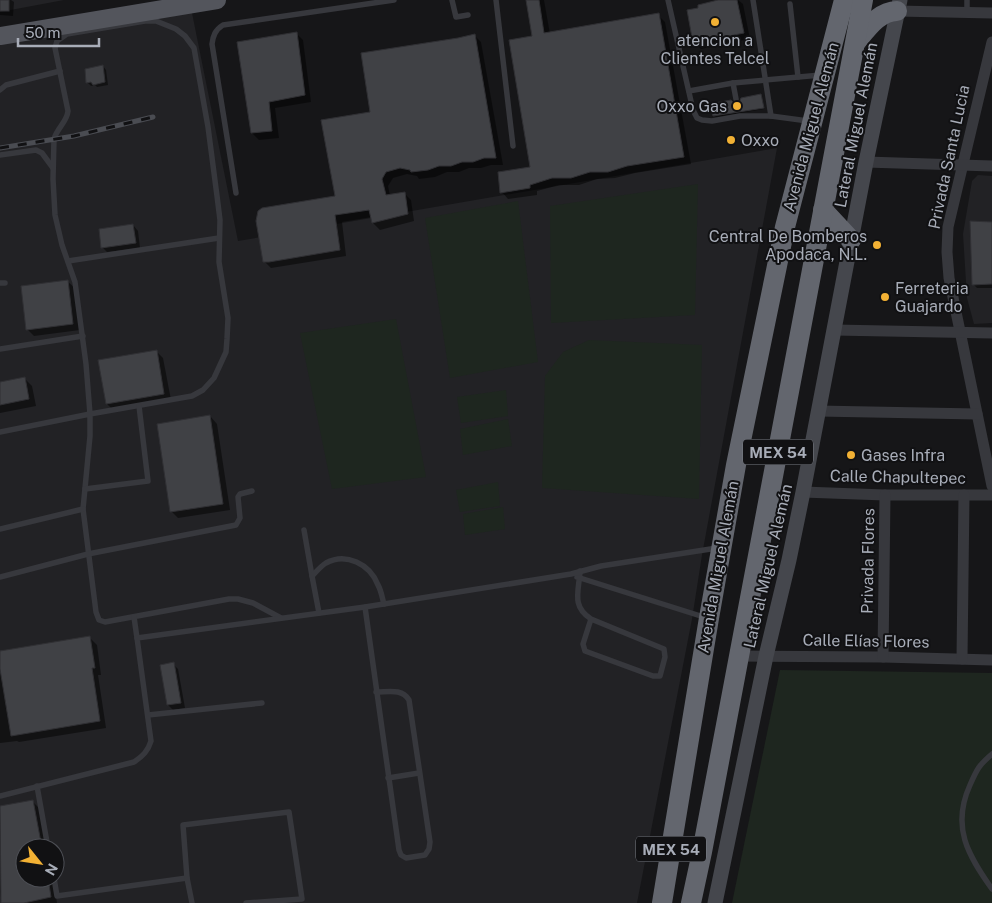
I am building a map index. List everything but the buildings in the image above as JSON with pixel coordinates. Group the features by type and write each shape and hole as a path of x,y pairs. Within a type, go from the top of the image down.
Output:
{"highway":[{"name":"Avenida Miguel Alemán","path":"662,903 736,465 785,227 844,0"},
{"name":"Avenida Miguel Alemán","path":"691,903 863,0"},
{"path":"855,44 882,14 899,6"},
{"path":"823,210 852,240"},
{"path":"650,903 672,846"},
{"path":"699,903 702,852"}],"main road":[{"path":"0,29 174,0"},
{"path":"0,36 218,0"}],"street":[{"path":"899,6 967,13 992,13"},
{"name":"Lateral Miguel Alemán","path":"714,903 766,656 789,560 866,162 899,6"},
{"name":"Privada Santa Lucia","path":"992,42 948,227 947,252 949,278 992,486"},
{"path":"866,162 992,166"},
{"path":"834,330 992,333"},
{"path":"818,411 977,414"},
{"name":"Calle Chapultepec","path":"803,492 885,495 992,495"},
{"name":"Privada Flores","path":"883,657 885,495"},
{"path":"962,659 964,495"},
{"name":"Calle Elías Flores","path":"739,656 992,660"}],"lane":[{"path":"236,193 212,44 212,38 218,28 223,25 394,0"},
{"path":"452,0 456,17 468,14"},
{"path":"496,0 512,146"},
{"path":"668,0 693,110 697,118 712,121 740,114 813,122"},
{"path":"752,0 771,116"},
{"path":"967,0 967,13"},
{"path":"790,4 798,76"},
{"path":"0,432 90,414 186,398 198,394 208,385 226,352 228,328 219,262 219,212 200,76 194,48 185,36 167,24 156,21 131,23 67,34 60,38 56,44 56,54 68,111 66,119 57,131 54,139 55,215 62,245 75,282 83,336 90,414 83,509 97,616 105,622 206,603 238,599 253,603 281,618"},
{"path":"0,90 6,86 60,71"},
{"path":"689,90 733,83 825,75"},
{"path":"733,83 736,99"},
{"path":"0,155 36,150 42,153 53,168"},
{"path":"68,261 219,238"},
{"path":"0,349 83,336"},
{"path":"85,489 148,481 139,406"},
{"path":"0,577 88,554 236,525 240,518 238,497 240,494 252,491"},
{"path":"0,528 83,509"},
{"path":"304,530 320,613"},
{"path":"137,638 365,607 722,547"},
{"path":"312,576 325,563 340,557 355,560 369,571 378,583 384,604"},
{"path":"580,571 579,608 591,618 664,649 666,657 660,676 653,676 585,651 583,644 591,618"},
{"path":"570,574 709,618"},
{"path":"365,607 376,692 388,778 399,850 401,855 406,858 425,856 429,850 430,842 407,696 398,692 376,692"},
{"path":"0,796 134,762 148,750 151,741 134,617"},
{"path":"148,714 262,703"},
{"path":"992,754 978,766 963,801 962,831 974,864 992,890"},
{"path":"388,778 419,773"},
{"path":"37,786 46,838"},
{"path":"192,903 187,878 182,825 289,812 302,899 246,903"},
{"path":"56,888 57,896 187,878"}],"shaded area":[{"path":"0,0 64,0 0,12"},
{"path":"191,8 238,241 777,148 702,555 692,619 637,903 0,903 0,41"},
{"path":"978,175 992,176 992,323 974,324 967,298 963,234 972,181"},
{"path":"698,184 695,315 551,323 550,206"},
{"path":"518,201 538,362 450,378 425,218"},
{"path":"396,319 426,477 332,489 300,333"},
{"path":"589,340 702,345 699,499 542,488 545,376 563,352"},
{"path":"506,390 508,416 461,423 457,397"},
{"path":"508,419 512,446 463,455 460,429"},
{"path":"498,482 500,506 460,512 456,490"},
{"path":"503,507 505,529 465,535 463,514"},
{"path":"780,670 992,673 992,903 732,903"}],"railway":[{"path":"0,148 74,136 153,117"}],"place":[{"name":"atencion a Clientes Telcel","path":"715,22"},
{"name":"Oxxo Gas","path":"737,106"},
{"name":"Oxxo","path":"731,140"},
{"name":"Central De Bomberos Apodaca, N.L.","path":"877,245"},
{"name":"Ferreteria Guajardo","path":"885,297"},
{"name":"Gases Infra","path":"851,455"}]}
